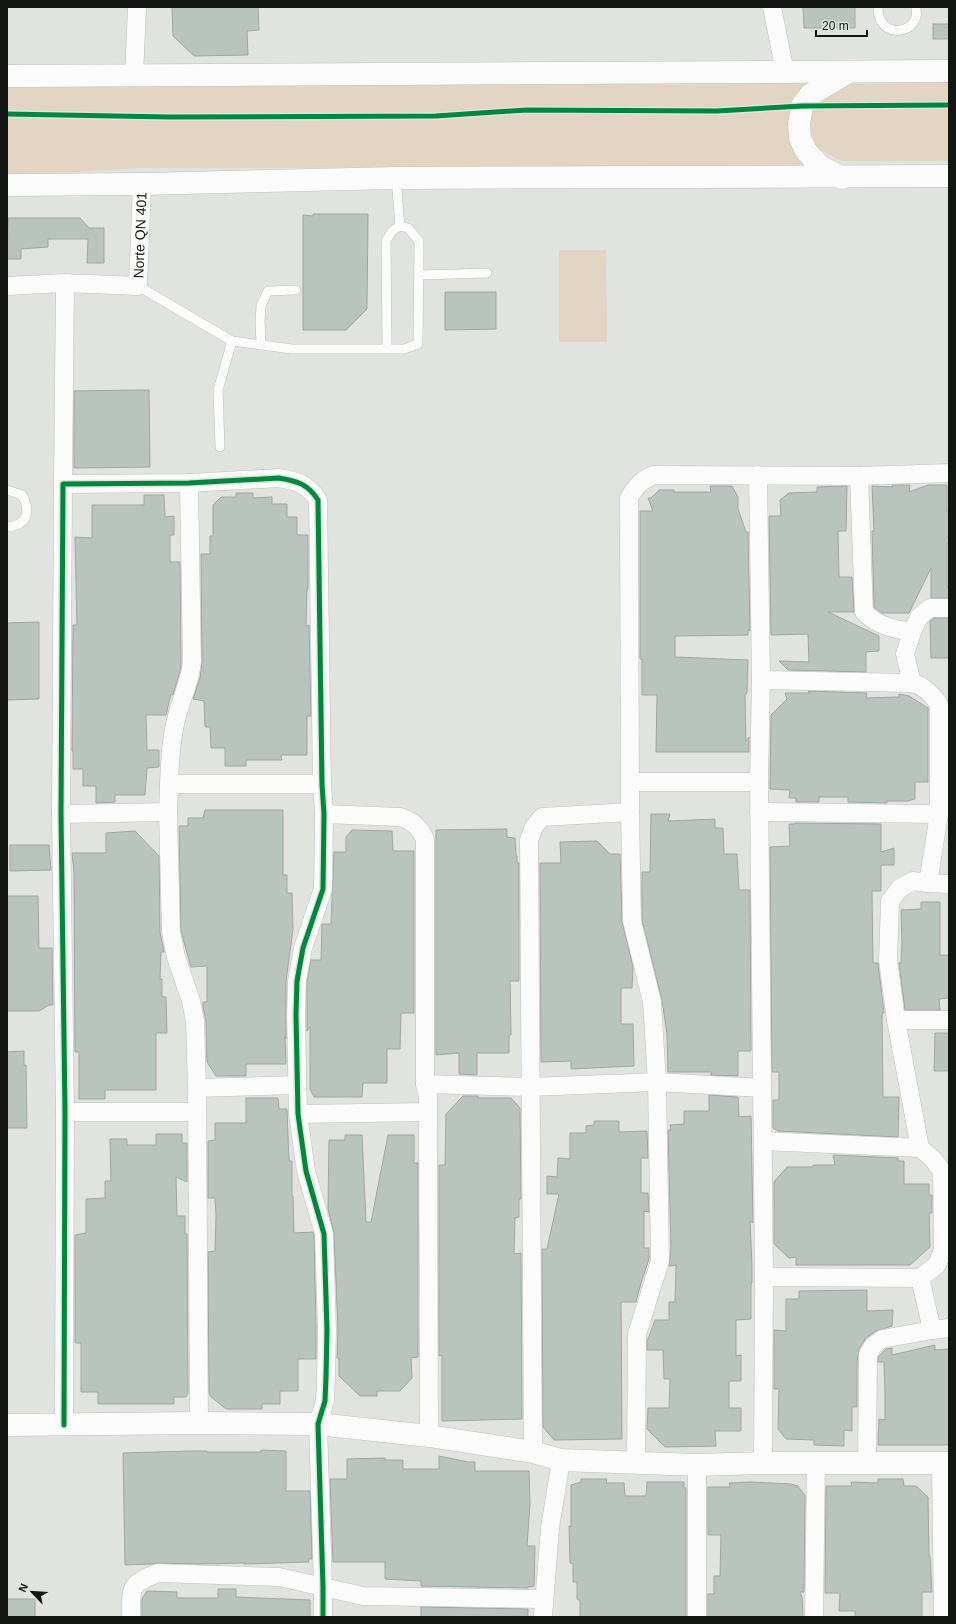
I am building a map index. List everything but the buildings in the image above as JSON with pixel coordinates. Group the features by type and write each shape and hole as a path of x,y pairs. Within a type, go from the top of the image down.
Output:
{"main road":[{"path":"7,76 848,72 949,70"},
{"path":"842,178 820,166 806,151 800,138 799,124 802,106 810,95 848,72"},
{"path":"7,185 142,184 396,178 842,178 949,176"},
{"path":"7,1425 199,1423 318,1424 429,1436 533,1452 561,1460 697,1465 763,1463 945,1463"}],"street":[{"path":"134,76 136,7"},
{"path":"772,7 786,72"},
{"name":"Norte QN 401","path":"138,286 142,184"},
{"path":"7,286 65,283 138,286"},
{"path":"64,1424 65,1112 61,814 65,283"},
{"path":"636,1463 637,1334 646,1300 660,1261 657,1082 652,1002 632,921 630,812 630,498 636,486 644,479 654,475 859,476 949,474"},
{"path":"758,475 761,680 758,782 764,1277 763,1463"},
{"path":"859,476 864,612 870,618 889,628 912,632"},
{"path":"63,484 189,483 279,478 292,480 302,484 312,490 318,500 322,784 324,814 323,889 303,948 297,981 296,1015 298,1114 306,1170 324,1234 327,1330 326,1377 324,1401 318,1424 323,1617"},
{"path":"189,483 192,662 190,675 177,715 170,748 168,812 171,932 176,957 191,1001 195,1021 197,1088 199,1423"},
{"path":"912,683 905,654 912,632 920,617 930,608 949,608"},
{"path":"761,680 912,683 920,685 930,692 939,704 939,814 928,883"},
{"path":"630,782 758,782"},
{"path":"170,784 322,784"},
{"path":"61,814 168,812"},
{"path":"533,1452 529,840 534,827 542,817 630,812"},
{"path":"759,812 939,814"},
{"path":"324,814 400,817 409,820 418,827 425,839 425,1084 428,1096 429,1436"},
{"path":"920,1148 896,1020 888,960 890,901 900,888 913,881 949,884"},
{"path":"896,1020 949,1020"},
{"path":"425,1084 530,1086 657,1082 762,1088"},
{"path":"197,1088 297,1085"},
{"path":"65,1112 196,1112"},
{"path":"298,1114 428,1112"},
{"path":"763,1141 920,1148 933,1159 942,1171 943,1250 937,1265 920,1278 764,1277"},
{"path":"867,1463 868,1354 873,1346 882,1339 940,1329 920,1278"},
{"path":"544,1617 544,1599 550,1528 561,1460"},
{"path":"814,1617 816,1463"},
{"path":"943,1617 946,1597 945,1463"},
{"path":"697,1465 697,1617"},
{"path":"131,1617 131,1598 134,1585 142,1579 158,1573 279,1577 363,1596 544,1599"}],"lane":[{"path":"878,7 879,20 884,26 888,29 899,30 909,26 916,17 916,7"},
{"path":"396,178 400,226"},
{"path":"138,286 232,341 292,349 387,349 404,349 418,344 419,241 408,228 400,226 392,230 386,241 387,349"},
{"path":"419,275 487,273"},
{"path":"261,345 261,306 268,291 296,290"},
{"path":"220,447 218,390 232,341"},
{"path":"7,490 22,495 27,504 26,516 20,524 7,527"}],"shaded area":[{"path":"817,79 801,96 815,166 138,168 7,177 7,85"},
{"path":"949,82 949,161 842,161 817,148 809,125 815,102 849,84"},
{"path":"559,250 606,250 607,342 559,342"}],"cycle path":[{"path":"7,114 169,117 436,116 526,110 717,111 802,106 949,105"},
{"path":"64,1425 65,1112 61,814 63,484 189,483 279,478 291,480 302,484 310,490 318,500 322,784 324,814 323,889 303,948 297,981 296,1015 298,1114 306,1171 324,1234 327,1330 326,1377 325,1401 318,1424 323,1617"}]}
